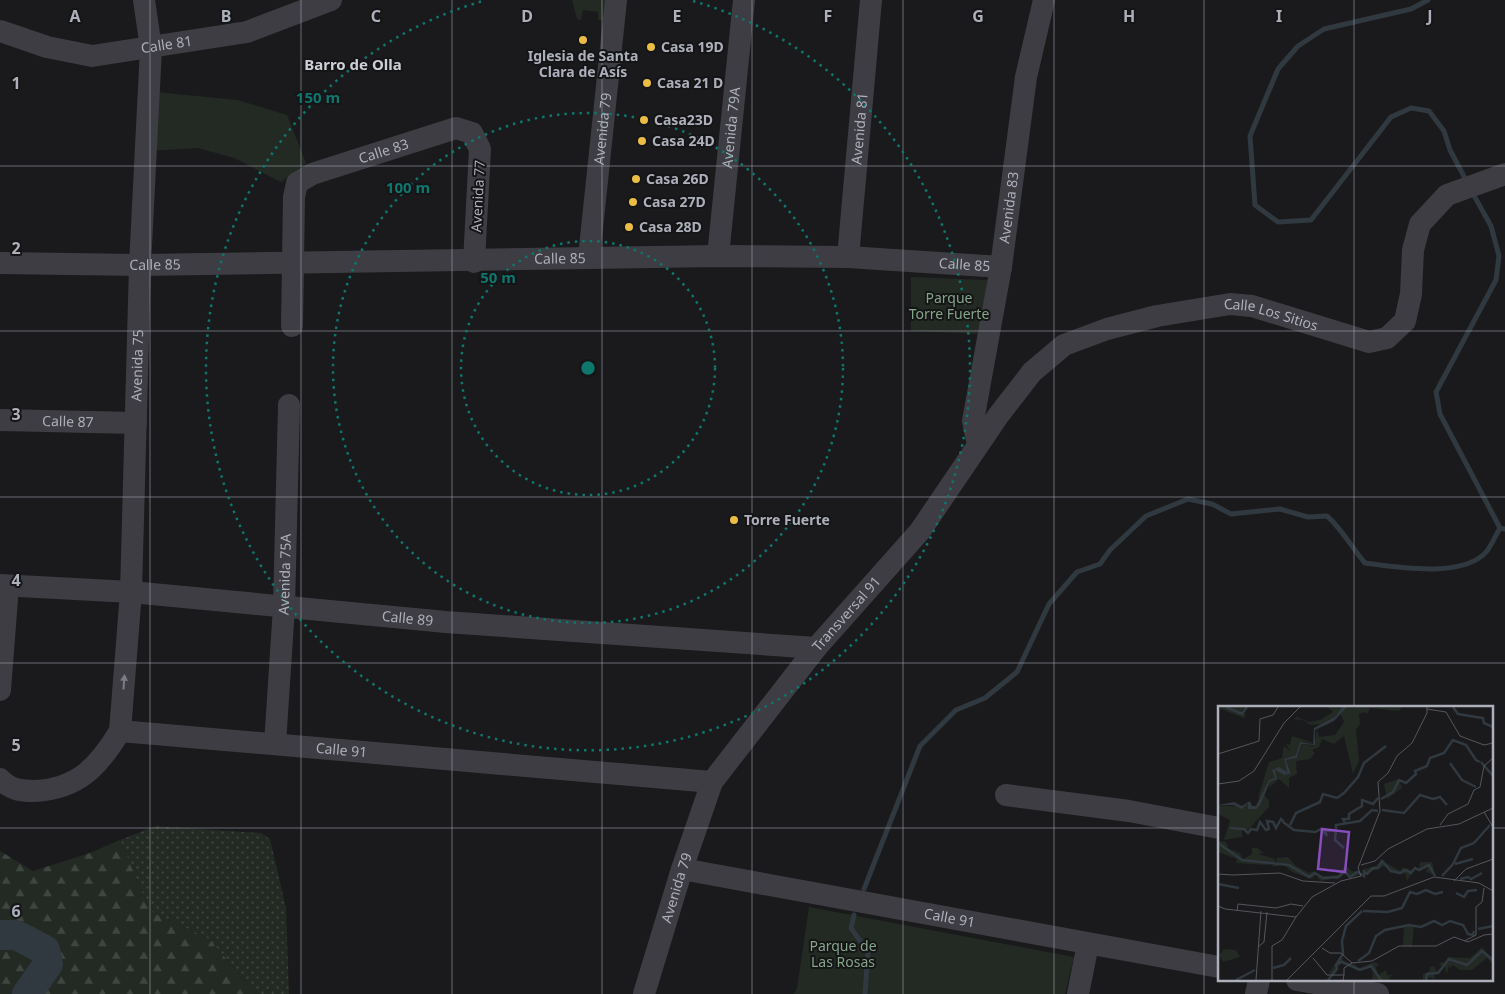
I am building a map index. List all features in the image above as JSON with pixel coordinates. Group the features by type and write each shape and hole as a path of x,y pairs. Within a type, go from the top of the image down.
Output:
{"street":[{"name":"Avenida 75","path":"120,731 131,592 140,265 151,48 144,0"},
{"name":"Calle 81","path":"0,31 47,47 92,56 247,32 331,0"},
{"name":"Avenida 79","path":"589,257 616,0"},
{"name":"Avenida 79A","path":"718,256 744,0"},
{"name":"Avenida 81","path":"848,257 871,0"},
{"name":"Avenida 83","path":"978,445 972,421 1001,266 1026,77 1044,0"},
{"name":"Calle 83","path":"294,261 294,197 297,183 312,174 456,128 472,133"},
{"name":"Avenida 77","path":"472,133 480,149 474,262"},
{"name":"Calle Los Sitios","path":"978,445 1032,372 1064,345 1108,329 1157,316 1230,304 1252,306 1369,342 1387,338 1405,322 1410,294 1413,250 1420,224 1447,195 1504,175"},
{"name":"Calle 85","path":"0,263 140,265 294,261 474,262 589,257 718,256 848,257 1001,266"},
{"path":"292,326 294,261"},
{"name":"Avenida 75A","path":"275,744 284,607 289,405"},
{"name":"Calle 87","path":"0,420 136,423"},
{"name":"Transversal 91","path":"712,782 816,648 920,531 978,445"},
{"path":"0,690 4,585"},
{"name":"Calle 89","path":"4,585 131,592 456,622 816,648"},
{"path":"0,779 11,789 20,791 54,789 77,782 107,752 120,731"},
{"name":"Calle 91","path":"120,731 712,782"},
{"name":"Avenida 79","path":"644,994 682,869 712,782"},
{"path":"1006,794 1129,811 1218,828"},
{"name":"Calle 91","path":"682,869 1218,967"},
{"path":"1078,994 1088,944"},
{"path":"1309,982 1378,994"}],"green space":[{"path":"572,0 608,0 607,21 598,20 598,12 583,10 581,20 577,19"},
{"path":"145,91 238,100 287,115 306,163 281,182 234,158 198,148 149,151"},
{"name":"Parque Torre Fuerte","path":"911,277 987,280 981,334 911,331"},
{"path":"155,826 261,833 270,839 286,908 289,994 256,994 209,939 150,911 120,840"},
{"path":"120,840 150,911 209,939 256,994 0,994 0,851 33,871 90,853"},
{"name":"Parque de Las Rosas","path":"809,907 1074,957 1065,994 794,994 797,988"}],"waterway":[{"path":"1428,0 1411,9 1324,29 1298,46 1278,69 1250,136 1255,205 1278,222 1311,220 1391,117 1411,108 1429,111 1444,131 1450,150 1467,182"},
{"path":"1472,192 1491,226 1499,256 1496,280 1436,392 1440,414 1500,528 1505,529"},
{"path":"864,889 920,746 956,710 985,698 1017,672 1049,604 1077,572 1100,564 1110,550 1146,516 1188,499 1212,504 1231,514 1280,509 1308,517 1327,516 1365,563 1429,569 1463,565 1476,560 1487,551 1500,528"},
{"path":"854,915 851,928 868,952 865,994"},
{"path":"0,935 16,935 45,950 48,964 27,994"}],"place":[{"name":"Iglesia de Santa Clara de Asís","path":"583,40"},
{"name":"Casa 19D","path":"651,47"},
{"name":"Casa 21 D","path":"647,83"},
{"name":"Casa23D","path":"644,120"},
{"name":"Casa 24D","path":"642,141"},
{"name":"Casa 26D","path":"636,179"},
{"name":"Casa 27D","path":"633,202"},
{"name":"Casa 28D","path":"629,227"},
{"name":"Torre Fuerte","path":"734,520"}],"district":[{"name":"Barro de Olla","path":"353,65"}]}
